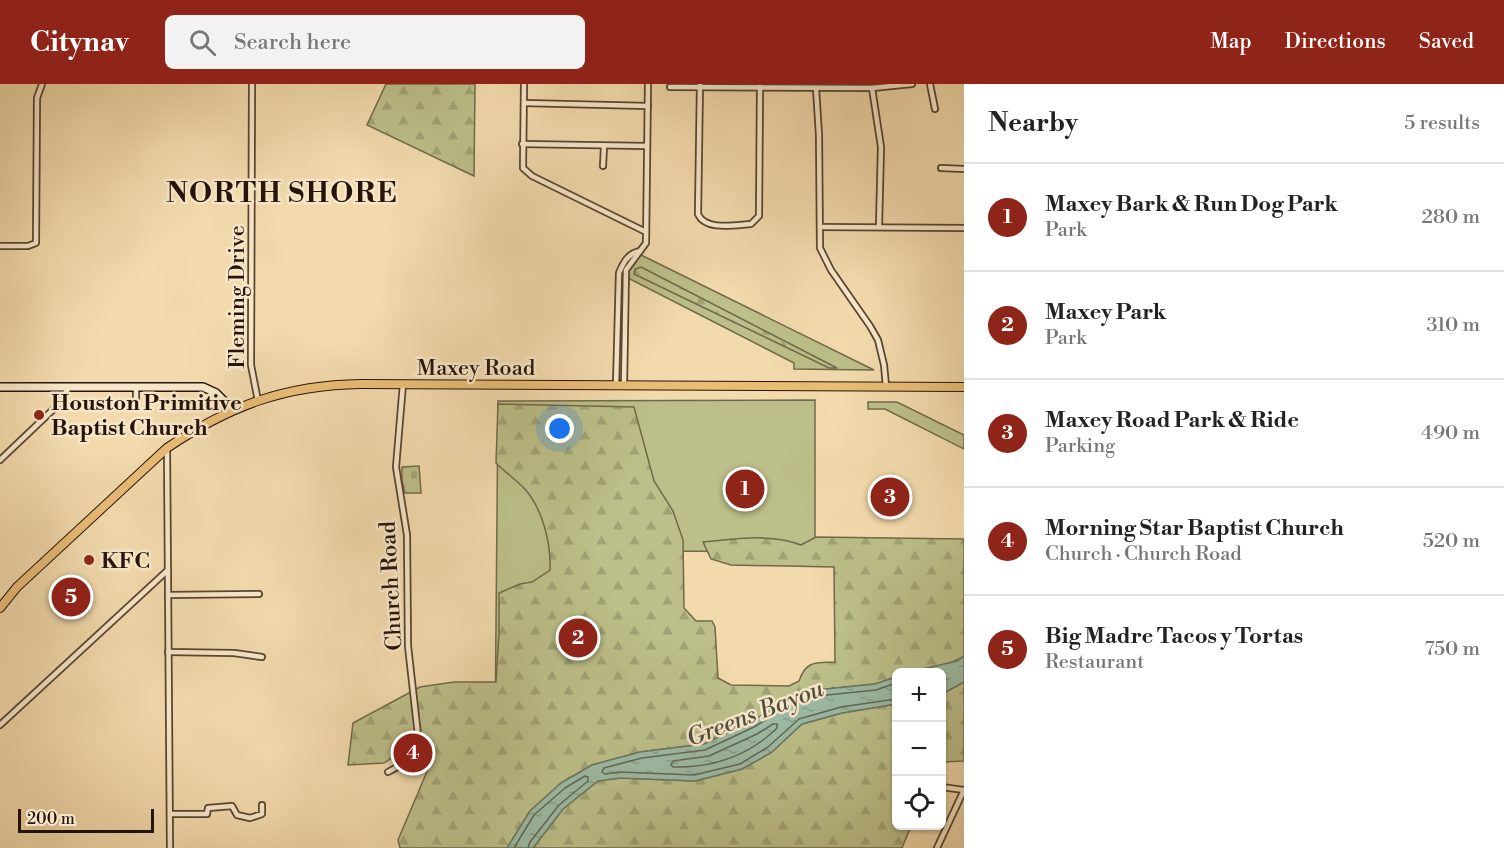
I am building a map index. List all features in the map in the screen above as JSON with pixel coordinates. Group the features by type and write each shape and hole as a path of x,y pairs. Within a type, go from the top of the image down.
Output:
{"main road":[{"name":"Maxey Road","path":"17,587 167,448 192,430 232,410 304,389 330,385 403,384 964,387"},
{"path":"0,599 17,587"},
{"path":"0,608 17,587"}],"street":[{"path":"0,246 28,246 36,243 37,98 42,84"},
{"name":"Fleming Drive","path":"252,84 251,365 258,401"},
{"path":"524,84 523,168 531,176 646,232"},
{"path":"620,385 625,330 626,270 646,243 648,84"},
{"path":"670,87 700,85 872,88 912,84"},
{"path":"930,84 935,108"},
{"path":"700,85 698,214 707,224 751,224 759,216 760,87"},
{"path":"816,88 819,135 820,248 831,270 878,340 886,386"},
{"path":"872,88 881,147 879,226"},
{"path":"524,103 648,106"},
{"path":"522,144 647,146"},
{"path":"603,166 604,146"},
{"path":"941,168 964,169"},
{"path":"820,227 964,228"},
{"path":"620,385 617,330 619,273 625,260 634,252 640,251"},
{"path":"617,330 625,330"},
{"name":"Church Road","path":"388,772 402,765 419,744 408,646 406,536 396,467 403,384"},
{"path":"0,387 203,387 216,393 232,410"},
{"path":"0,460 59,404 69,387"},
{"path":"136,387 136,400"},
{"path":"167,448 170,848"},
{"path":"0,725 168,570"},
{"path":"168,595 259,594"},
{"path":"168,652 234,653 262,657"},
{"path":"937,848 964,790 946,788"},
{"path":"170,814 207,814 208,808 232,806 237,815 250,818 262,814 262,805"}],"green space":[{"path":"386,84 475,84 474,176 367,125"},
{"path":"641,255 874,370 794,369 794,363 628,278 631,265"},
{"path":"641,267 837,368 829,368 634,274 635,269"},
{"path":"815,400 815,552 662,551 616,752 494,848 498,401"},
{"path":"868,402 897,402 964,435 964,449 885,409 868,409"},
{"path":"498,404 634,407 654,481 673,511 683,540 684,608 696,621 712,621 715,627 718,678 731,685 789,686 799,681 808,666 835,662 834,567 731,565 711,559 703,542 765,538 801,545 816,537 964,539 964,656 931,668 892,668 892,678 875,684 816,690 782,703 751,722 704,744 640,752 592,765 561,783 530,811 507,848 400,848 398,840 434,755 408,747 384,763 348,765 353,723 420,687 454,682 496,682 499,593 520,584 532,582 550,570 545,527 537,507 525,489 496,463"},
{"path":"419,466 421,493 405,493 402,467"},
{"path":"964,682 964,761 946,762 946,692"},
{"path":"892,705 892,830 909,830 902,848 533,848 563,809 598,781 620,778 695,781 742,769 772,752 802,724 842,713"}],"water":[{"path":"964,656 964,682 946,692 946,668 927,668 957,661"},
{"path":"892,678 892,705 842,713 802,724 772,752 742,769 695,781 620,778 598,781 563,809 533,848 507,848 530,811 561,783 592,765 640,752 704,744 751,722 782,703 816,690 875,684"}],"place":[{"name":"Houston Primitive Baptist Church","path":"39,415"},
{"name":"Maxey Bark & Run Dog Park","path":"745,489"},
{"name":"Maxey Road Park & Ride","path":"890,497"},
{"name":"KFC","path":"89,560"},
{"name":"Big Madre Tacos y Tortas","path":"71,597"},
{"name":"Maxey Park","path":"578,638"},
{"name":"Morning Star Baptist Church","path":"413,753"}],"district":[{"name":"NORTH SHORE","path":"282,192"}],"water label":[{"name":"Greens Bayou","path":"755,713"}]}
